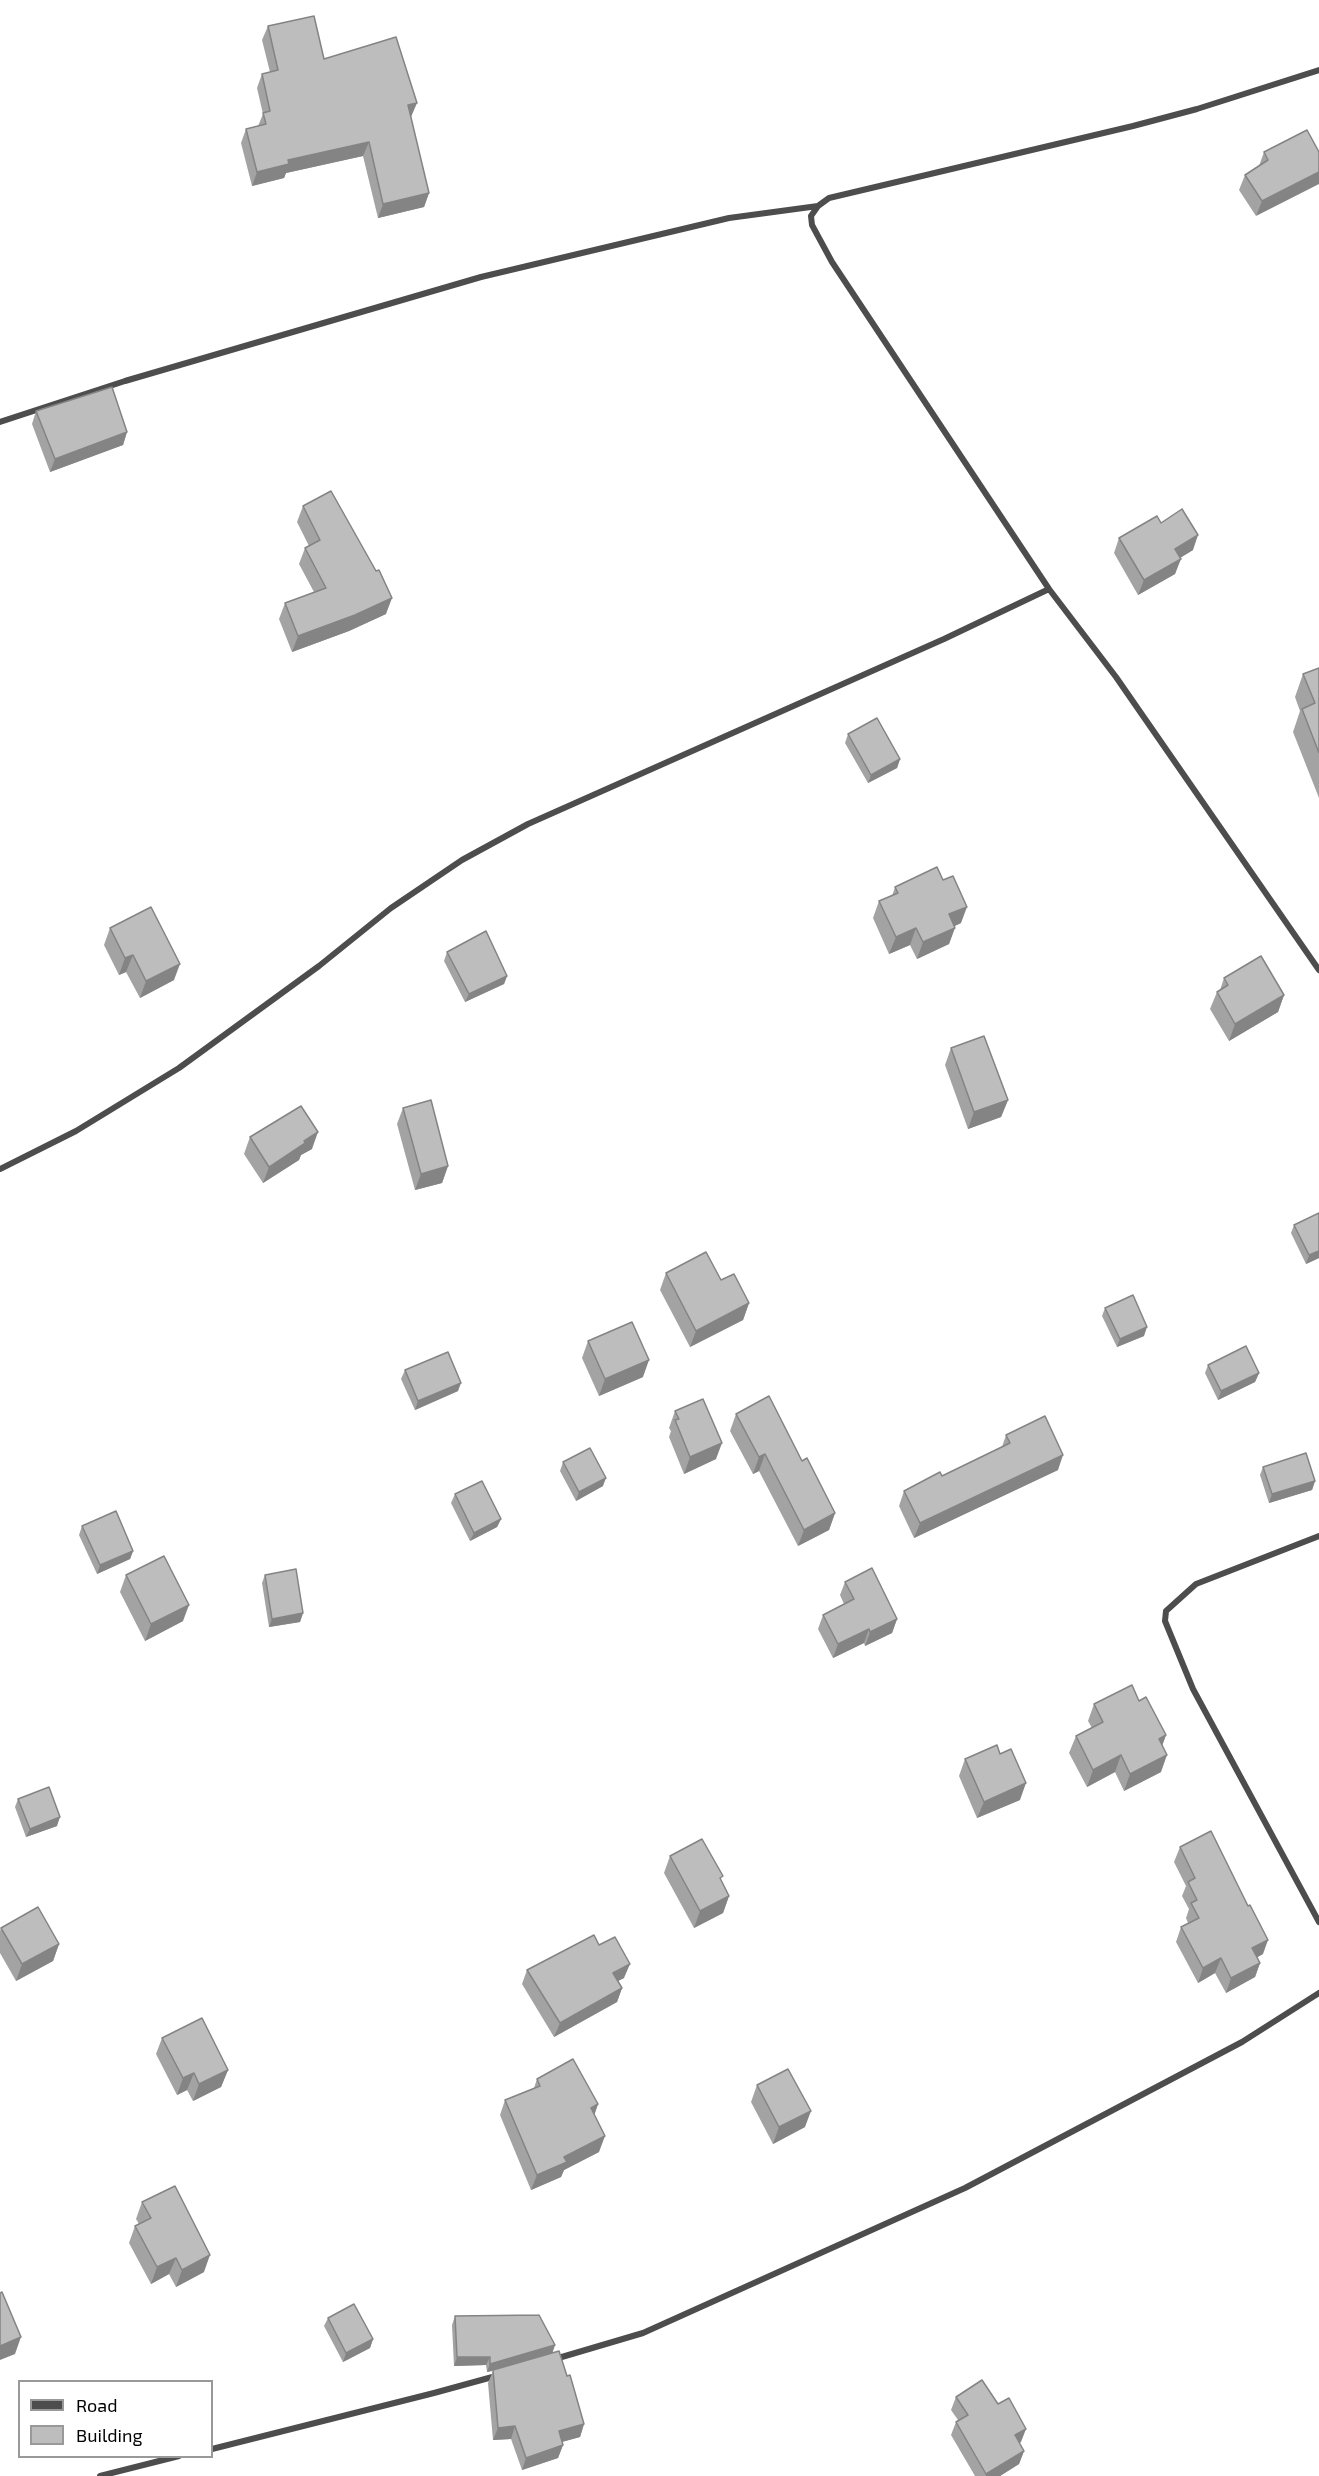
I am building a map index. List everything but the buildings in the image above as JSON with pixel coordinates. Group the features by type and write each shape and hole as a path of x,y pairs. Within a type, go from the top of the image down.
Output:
{"street":[{"path":"1319,70 1197,109 829,198 818,206 811,216 812,225 832,262 1049,589 1116,677 1319,970"},
{"path":"0,422 125,381 481,277 729,218 818,206"},
{"path":"0,1169 76,1131 179,1068 319,966 391,908 462,860 518,829 600,790 944,639 1049,589"},
{"path":"1319,1536 1196,1584 1166,1611 1165,1621 1193,1689 1319,1922"},
{"path":"544,2362 643,2334 965,2188 1242,2042 1319,1993"},
{"path":"213,2448 434,2393 500,2374"},
{"path":"100,2476 175,2458"}]}
